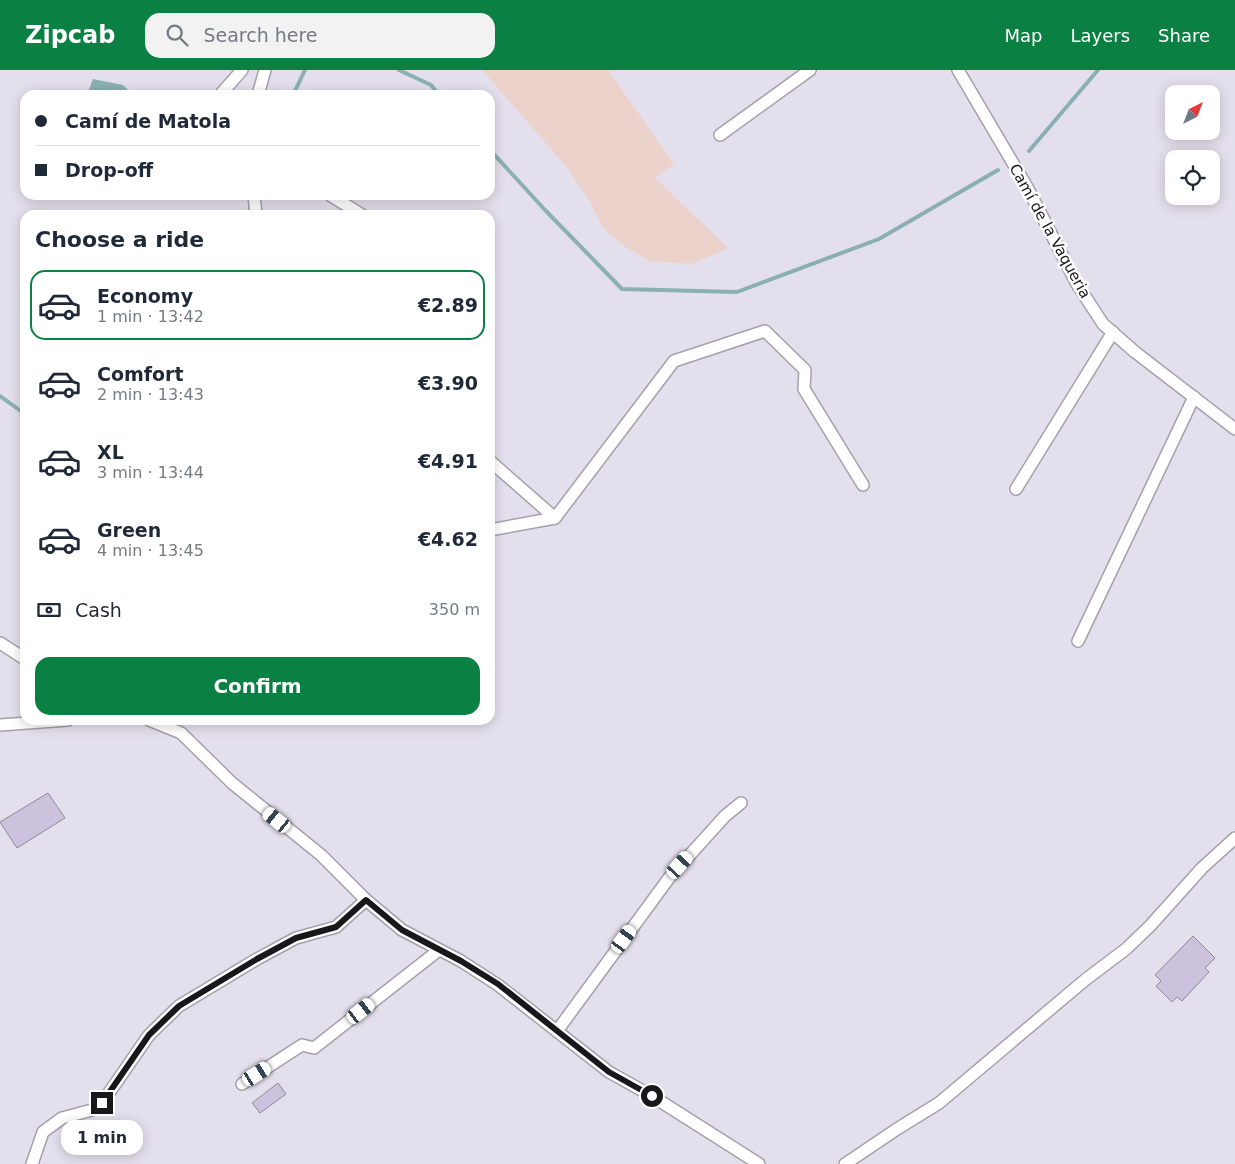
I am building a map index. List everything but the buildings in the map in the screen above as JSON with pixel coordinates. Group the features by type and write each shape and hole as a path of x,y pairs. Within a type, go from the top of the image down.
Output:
{"street":[{"path":"224,90 242,70"},
{"path":"259,90 265,70"},
{"path":"720,135 810,70"},
{"name":"Camí de la Vaqueria","path":"958,70 1027,187 1076,284 1103,324 1135,352 1235,429"},
{"path":"338,200 354,210"},
{"path":"495,529 555,518 674,361 765,331 804,370 804,389 863,485"},
{"path":"1016,489 1113,332"},
{"path":"1078,641 1194,397"},
{"path":"495,465 555,518"},
{"path":"0,642 20,656"},
{"path":"0,725 20,724"},
{"path":"162,725 181,732 232,783 321,855 366,900 402,930 498,984 609,1072 652,1096 759,1164"},
{"path":"556,1031 669,878 725,816 741,803"},
{"path":"845,1164 939,1103 1085,980 1126,949 1150,926 1202,868 1235,838"},
{"path":"32,1164 43,1132 62,1118 92,1110 102,1103 149,1035 179,1006 296,938 336,927 366,900"},
{"path":"242,1084 302,1045 314,1048 439,950"}],"shaded area":[{"path":"482,70 608,70 674,164 655,178 728,248 691,264 650,261 624,246 602,227 590,201 566,166"},
{"path":"93,79 123,85 128,90 89,90"}],"waterway":[{"path":"295,90 305,70"},
{"path":"399,70 431,85 435,90"},
{"path":"1029,151 1098,70"},
{"path":"495,155 622,289 737,292 879,239 998,170"},
{"path":"0,396 20,410"}],"route":[{"path":"102,1103 149,1035 179,1006 296,938 336,927 366,900 402,930 461,961 498,984 609,1072 652,1096"}]}
